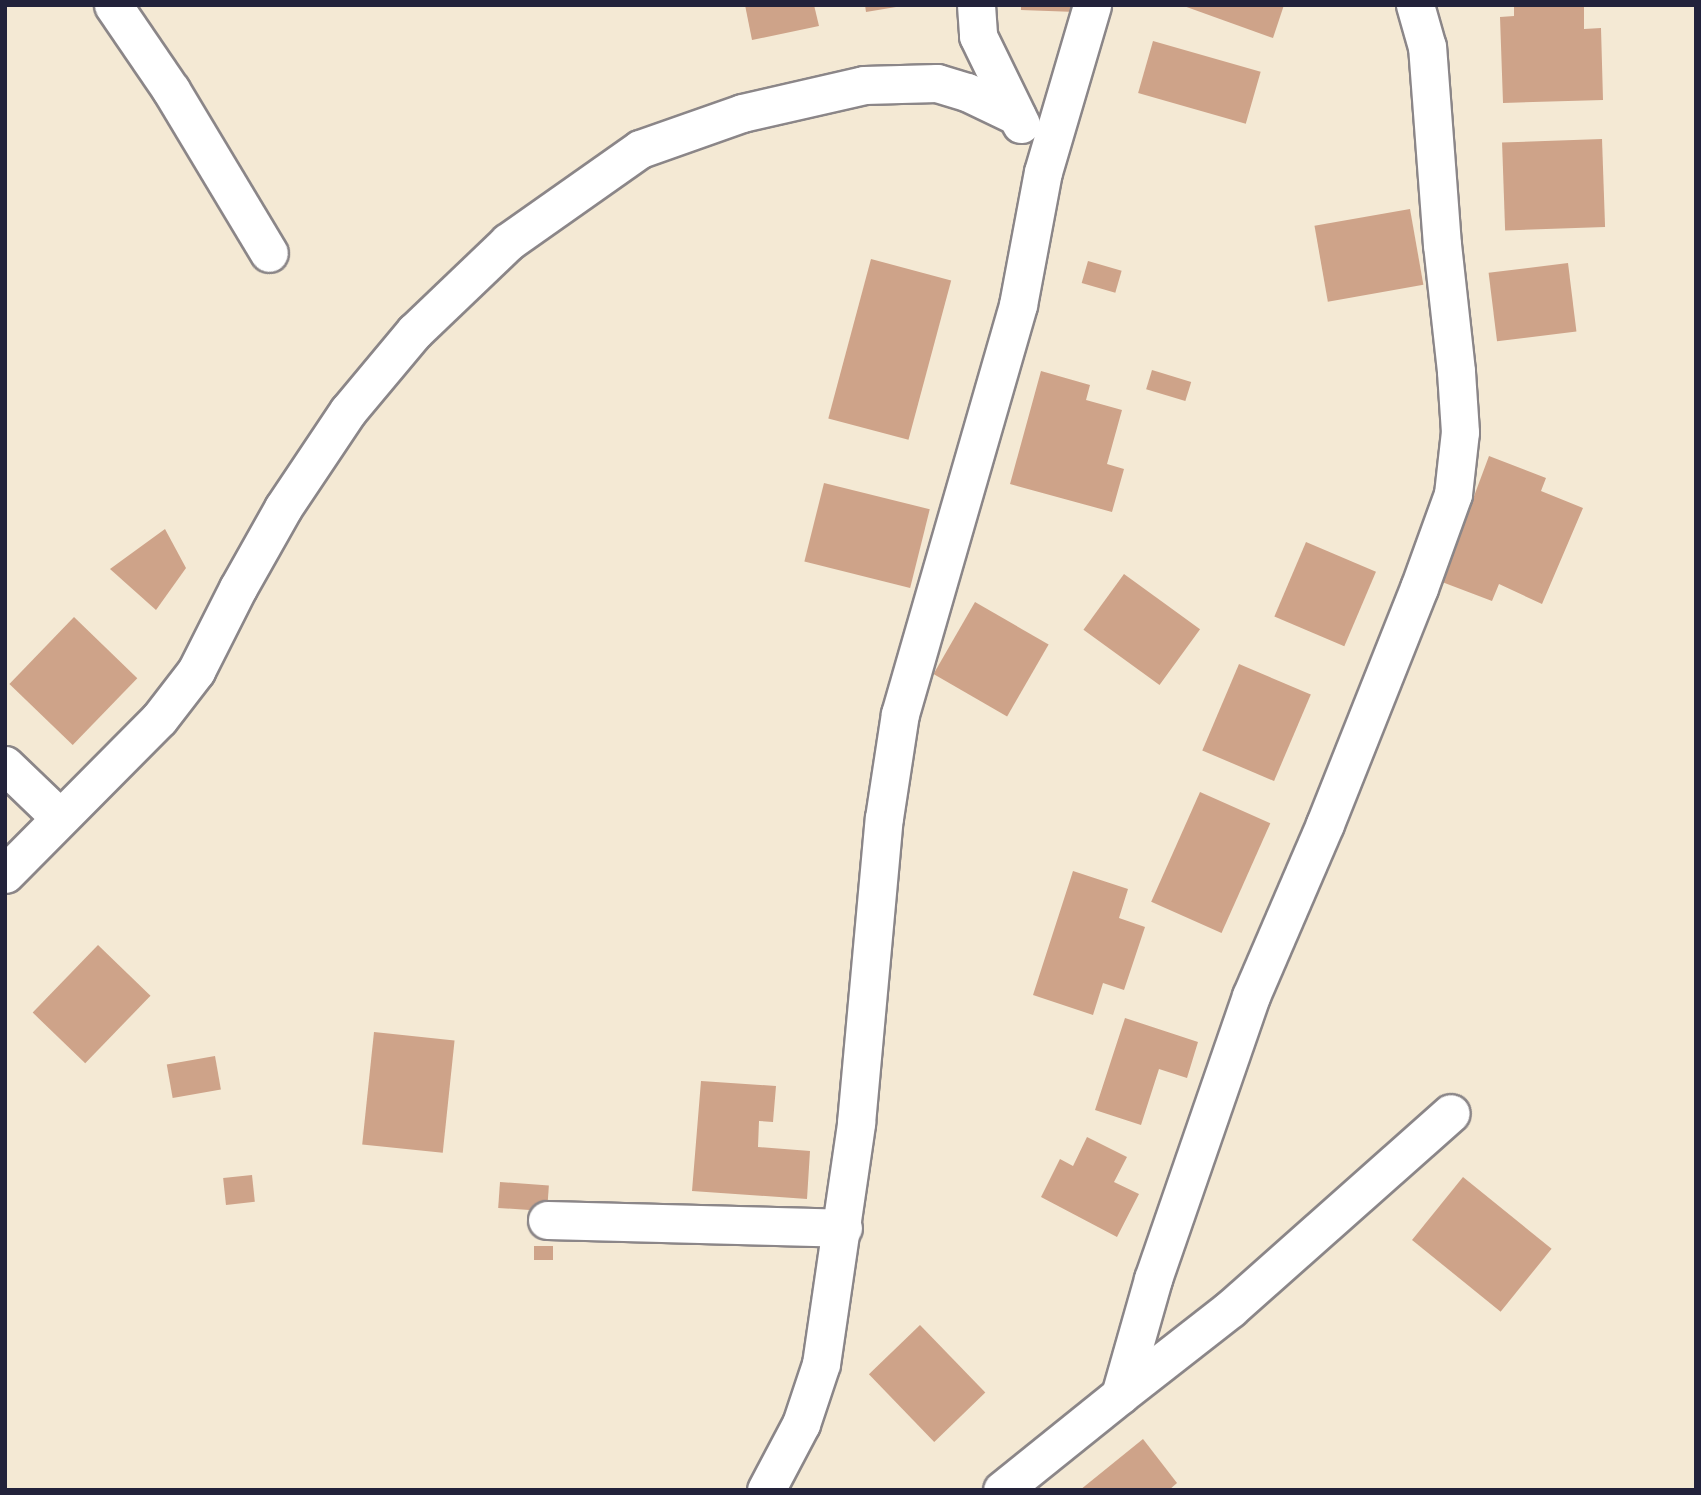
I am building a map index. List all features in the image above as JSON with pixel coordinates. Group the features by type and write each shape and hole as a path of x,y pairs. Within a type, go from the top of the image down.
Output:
{"street":[{"path":"113,5 171,90 269,253"},
{"path":"976,5 978,36 1043,172"},
{"path":"766,1490 800,1424 821,1364 843,1228 856,1123 884,818 900,714 930,600 1018,305 1043,172 1092,5"},
{"path":"1121,1395 1153,1279 1251,996 1325,824 1419,589 1453,494 1460,432 1456,372 1442,245 1427,47 1415,5"},
{"path":"5,874 159,719 196,671 283,508 348,411 415,331 508,242 640,149 742,113 864,85 937,83 967,93 1017,116"},
{"path":"5,765 60,818"},
{"path":"1002,1490 1230,1309 1451,1113"},
{"path":"547,1220 843,1228"}],"building":[{"path":"745,5 814,5 819,26 752,40"},
{"path":"865,5 896,5 896,7 866,12"},
{"path":"1021,5 1076,5 1076,12 1021,10"},
{"path":"1181,5 1284,5 1273,38"},
{"path":"1514,5 1584,5 1584,29 1601,28 1603,100 1503,103 1500,17 1514,16"},
{"path":"1153,41 1261,72 1246,124 1138,93"},
{"path":"1602,139 1605,227 1505,230 1502,142"},
{"path":"1410,209 1423,285 1328,302 1314,226"},
{"path":"871,259 951,280 908,440 828,418"},
{"path":"1088,261 1122,271 1115,293 1082,283"},
{"path":"1568,263 1576,331 1497,341 1489,273"},
{"path":"1152,370 1191,382 1185,401 1146,389"},
{"path":"1041,371 1090,385 1086,400 1122,410 1107,464 1124,469 1112,512 1010,484"},
{"path":"1489,456 1546,478 1541,491 1583,508 1542,604 1499,584 1492,601 1442,582"},
{"path":"824,483 930,509 910,588 804,562"},
{"path":"165,529 186,568 156,610 110,569"},
{"path":"1306,542 1376,572 1344,646 1274,617"},
{"path":"1124,574 1200,629 1159,685 1083,630"},
{"path":"975,602 1049,644 1007,716 934,674"},
{"path":"74,617 137,678 73,745 9,684"},
{"path":"1239,664 1311,694 1274,781 1202,751"},
{"path":"1200,792 1270,823 1222,933 1151,902"},
{"path":"1073,871 1128,889 1119,918 1145,927 1124,990 1103,983 1093,1015 1033,995"},
{"path":"98,945 151,996 85,1063 33,1013"},
{"path":"1125,1018 1198,1042 1187,1078 1159,1069 1141,1125 1095,1110"},
{"path":"374,1032 455,1040 443,1153 362,1144"},
{"path":"215,1056 221,1089 173,1098 167,1065"},
{"path":"701,1081 776,1086 773,1122 759,1121 758,1147 810,1151 807,1199 692,1191"},
{"path":"1087,1137 1127,1157 1114,1182 1139,1194 1117,1237 1041,1197 1060,1159 1073,1166"},
{"path":"252,1175 255,1202 226,1205 223,1178"},
{"path":"1463,1177 1552,1249 1501,1312 1412,1240"},
{"path":"500,1182 549,1185 547,1211 498,1208"},
{"path":"534,1246 553,1246 553,1260 534,1260"},
{"path":"920,1325 985,1393 934,1442 869,1374"},
{"path":"1143,1439 1177,1483 1169,1490 1080,1490"}]}
